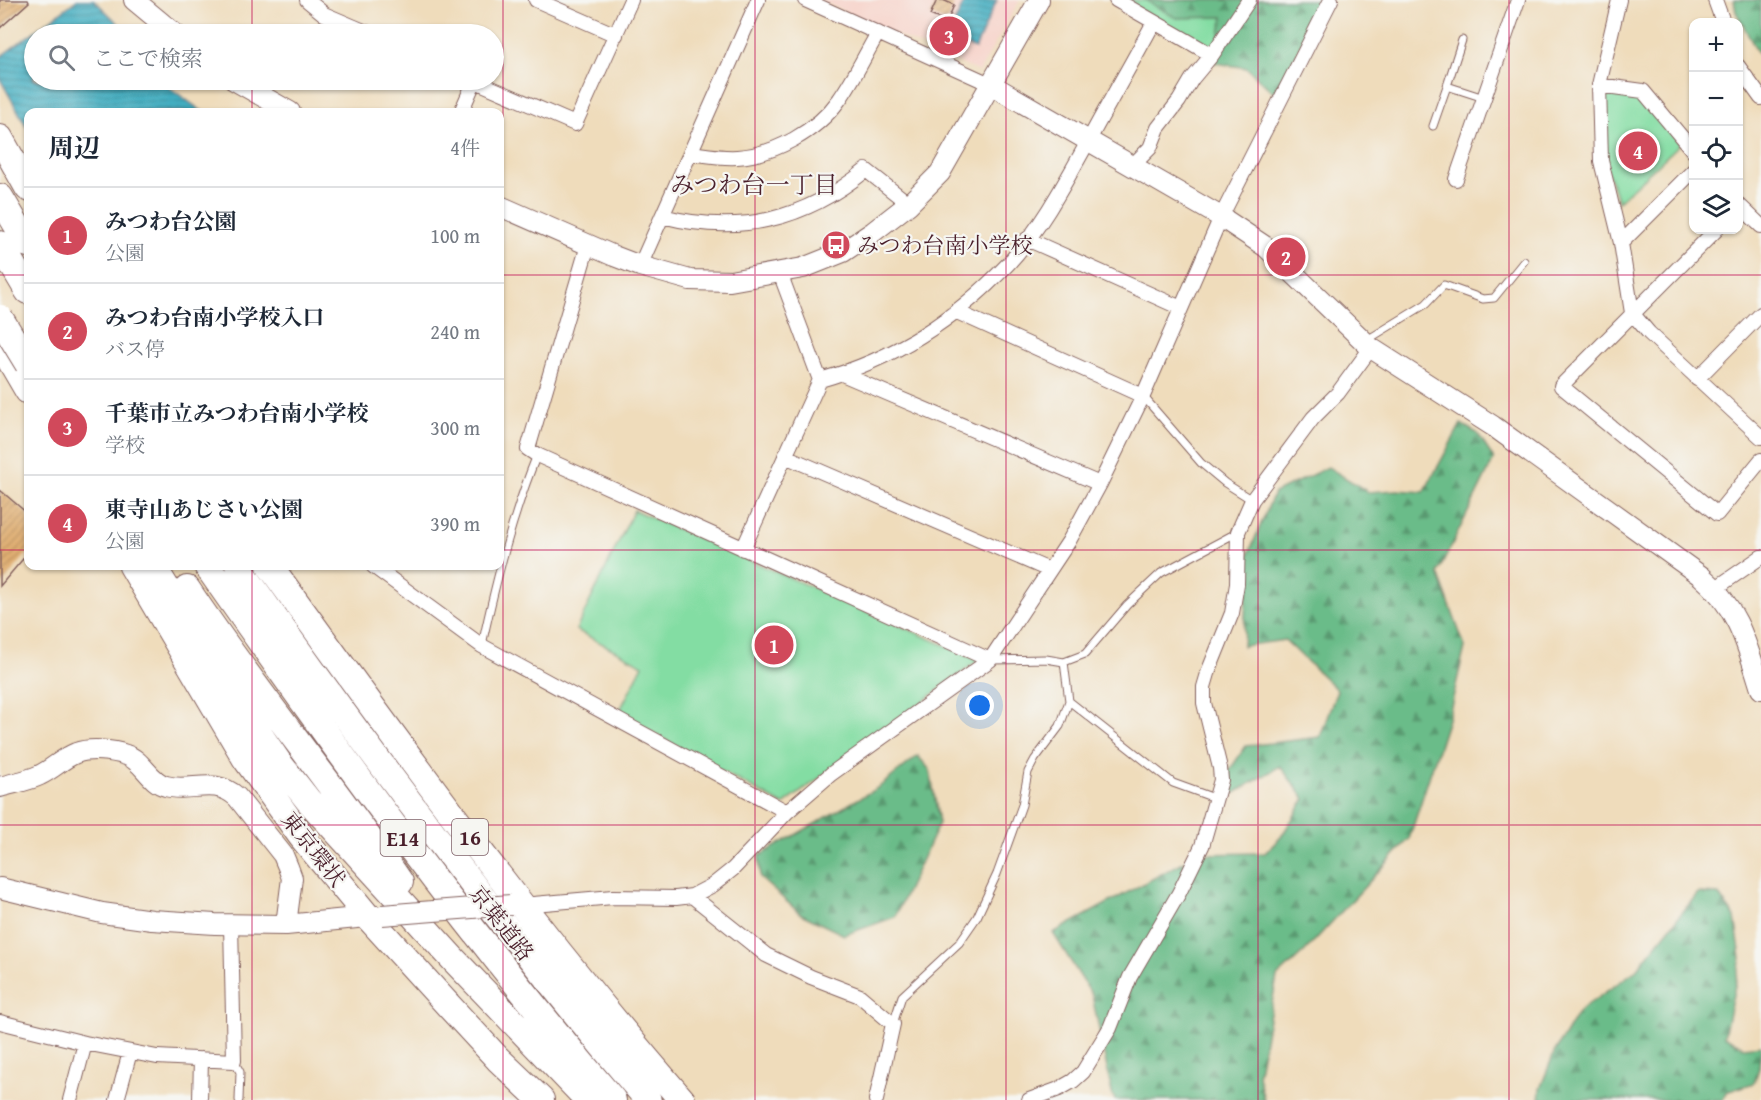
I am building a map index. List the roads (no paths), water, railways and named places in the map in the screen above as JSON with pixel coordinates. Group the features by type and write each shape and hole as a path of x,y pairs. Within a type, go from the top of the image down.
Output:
{"highway":[{"path":"0,138 24,181"},
{"path":"0,197 24,237"},
{"path":"0,244 24,284"},
{"path":"0,318 24,357"},
{"path":"0,329 24,358"},
{"path":"0,342 24,384"},
{"name":"東京環状","path":"134,570 245,759 301,836 375,916 498,1059 541,1100"},
{"path":"155,570 239,705 308,800 453,959 588,1100"},
{"path":"174,570 257,688 370,839 453,959"},
{"name":"京葉道路","path":"210,570 410,848 482,942 613,1100"},
{"name":"京葉道路","path":"241,570 361,737 501,923 648,1100"},
{"name":"16","path":"273,570 516,905 682,1100"}],"street":[{"path":"307,0 324,14 348,24"},
{"path":"536,0 616,35"},
{"path":"497,90 576,124 632,0"},
{"path":"639,266 758,0"},
{"path":"805,0 990,84 1133,165 1221,217 1266,247 1368,345 1493,426 1716,588 1732,610 1743,631 1761,689"},
{"path":"504,208 639,266 690,280 730,280 803,268 843,252 873,232 909,204 940,173 1039,0"},
{"path":"1116,0 1212,55"},
{"path":"1133,165 1150,148 1158,128 1249,0"},
{"path":"0,888 102,913 152,920 286,925 613,897 676,898 692,896 712,885 733,869 787,812 831,774 990,660 1069,541 1100,484 1143,396 1221,217 1331,0"},
{"path":"1456,179 1518,0"},
{"path":"1619,0 1599,85 1600,161 1621,243 1632,313 1649,333 1761,437"},
{"path":"1716,0 1722,18"},
{"path":"143,3 165,24"},
{"path":"820,380 842,374 887,355 919,338 957,312 1009,263 1064,186 1155,22"},
{"path":"691,153 739,157 764,152 806,132 838,102 878,33"},
{"path":"1742,72 1761,98"},
{"path":"1599,85 1643,91 1689,146"},
{"path":"250,90 279,108"},
{"path":"463,108 470,90"},
{"path":"662,216 704,224 733,225 763,222 821,202 866,170 909,204"},
{"path":"1621,243 1689,175"},
{"path":"1743,210 1761,226"},
{"path":"1712,234 1561,386 1717,514 1761,460"},
{"path":"1028,239 1181,308"},
{"path":"588,245 528,448 537,455 990,660"},
{"path":"743,549 820,380 780,273"},
{"path":"957,312 1143,396"},
{"path":"1697,379 1761,314"},
{"path":"1029,1100 1073,1082 1097,1052 1110,1028 1130,977 1179,893 1202,846 1221,780 1204,703 1204,687 1232,613 1237,584 1238,532 1252,500 1313,418 1338,393 1368,345"},
{"path":"842,374 1100,484"},
{"path":"785,456 1049,570"},
{"path":"1716,588 1761,557"},
{"path":"378,570 482,646 787,812"},
{"path":"0,787 38,776 74,754 96,750 128,755 164,786 215,786 228,789 283,855 292,878 286,925"},
{"path":"692,896 766,955 860,996 893,1024 876,1100"},
{"path":"0,1022 85,1043 157,1057 234,1061 231,924"},
{"path":"70,1100 85,1043"},
{"path":"117,1100 130,1052"},
{"path":"200,1100 201,1059"}],"lane":[{"path":"1433,126 1462,40"},
{"path":"1447,86 1484,98"},
{"path":"1368,345 1426,304 1444,285 1483,298 1494,298 1524,261"},
{"path":"1143,396 1201,463 1225,483 1252,500"},
{"path":"504,554 523,489 537,455"},
{"path":"990,660 1046,659 1064,662 1085,654 1127,605 1161,573 1238,532"},
{"path":"482,646 500,570"},
{"path":"893,1024 902,996 959,943 977,917 998,874 1022,805 1028,772 1060,726 1069,700 1064,662"},
{"path":"1069,700 1173,783 1217,799"},
{"path":"234,1061 240,1072 239,1100"}],"water":[{"path":"77,0 94,0 119,24 45,24"},
{"path":"965,0 997,0 975,49 948,37"},
{"path":"24,39 24,90 173,90 198,108 24,108 24,122 0,79 0,57"}],"place":[{"name":"千葉市立みつわ台南小学校","path":"949,36"},
{"name":"東寺山あじさい公園","path":"1638,151"},
{"name":"みつわ台南小学校","path":"836,245"},
{"name":"みつわ台南小学校入口","path":"1286,257"},
{"name":"みつわ台公園","path":"774,645"}],"district":[{"name":"みつわ台一丁目","path":"754,184"}]}
